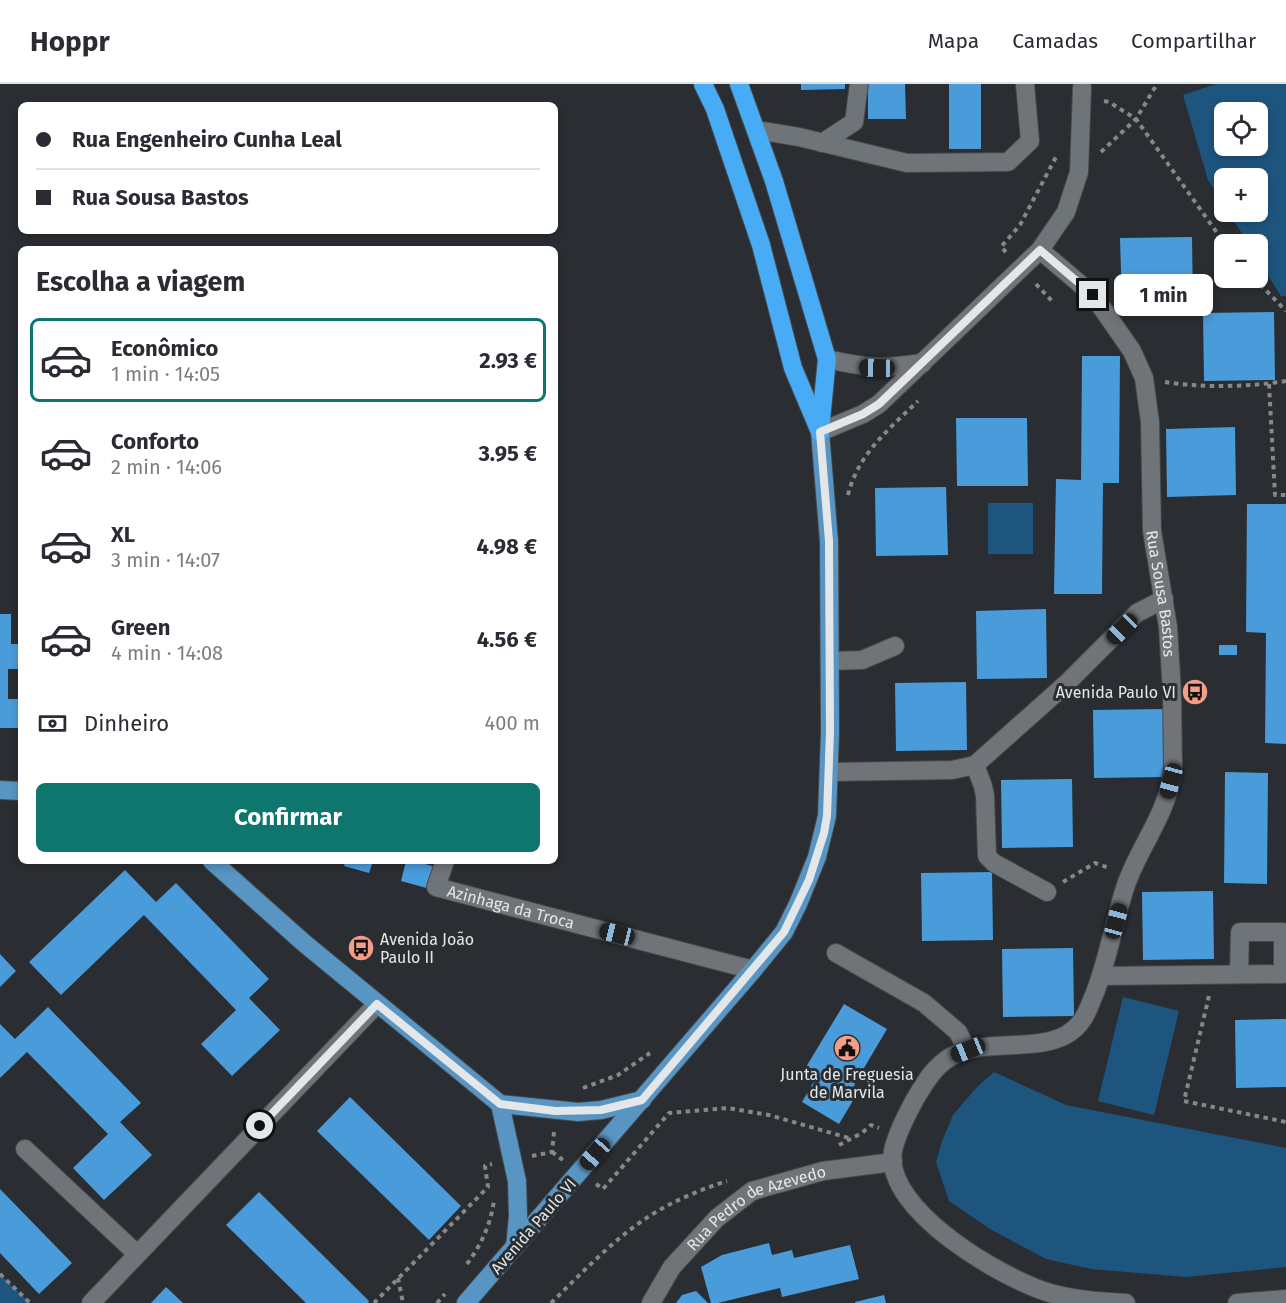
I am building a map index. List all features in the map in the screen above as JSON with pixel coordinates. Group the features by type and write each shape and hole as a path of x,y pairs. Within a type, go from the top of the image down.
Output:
{"highway":[{"path":"703,84 715,109 761,245 793,368 820,432"},
{"path":"739,84 774,181 827,359 820,432"}],"main road":[{"name":"Avenida Paulo VI","path":"466,1303 784,932 809,880 824,833 830,772 829,541 820,432"},
{"path":"0,790 18,791"},
{"path":"215,864 377,1004 500,1104 555,1111 601,1110 642,1100"},
{"path":"500,1104 517,1181 518,1216 515,1247"}],"street":[{"path":"822,143 854,122 859,84"},
{"path":"756,130 907,163 1008,162 1030,141 1025,84"},
{"path":"820,432 863,414 879,404 1040,250 1066,212 1079,172 1082,94"},
{"name":"Rua Sousa Bastos","path":"893,1162 898,1137 923,1086 952,1056 991,1045 1045,1042 1076,1029 1085,1016 1102,976 1120,902 1141,851 1163,810 1173,769 1172,693 1164,599 1152,531 1150,422 1144,378 1132,351 1093,295 1040,250"},
{"path":"827,359 863,368 891,368 923,363"},
{"path":"830,772 952,770 975,765 1067,684 1137,613 1164,599"},
{"path":"830,661 862,660 895,646"},
{"path":"975,765 985,796 987,856 994,863 1047,892"},
{"name":"Azinhaga da Troca","path":"444,864 436,887 753,970"},
{"path":"836,953 924,1003 958,1032 968,1050"},
{"path":"1102,976 1239,974"},
{"path":"91,1303 377,1004"},
{"path":"25,1149 137,1254"},
{"path":"893,1162 904,1190 912,1202 928,1221 961,1248 1004,1274 1050,1293 1088,1301 1126,1303"},
{"name":"Rua Pedro de Azevedo","path":"651,1303 672,1267 717,1218 753,1191 823,1171 893,1162"},
{"path":"1236,1303 1286,1299"}],"path":[{"path":"1079,172 1136,119 1157,84"},
{"path":"1082,94 1109,102 1136,119 1218,234"},
{"path":"1001,247 1020,225 1041,186"},
{"path":"1027,291 1035,283"},
{"path":"1264,288 1286,311"},
{"path":"1144,378 1185,385 1269,384 1286,381"},
{"path":"1269,384 1275,495 1286,495"},
{"path":"848,497 857,469 870,448 922,397"},
{"path":"1047,892 1095,863 1130,875"},
{"path":"1214,975 1184,1101 1286,1122"},
{"path":"596,1184 603,1189 669,1113 728,1108 769,1115 852,1139"},
{"path":"552,1152 555,1111"},
{"path":"374,1303 488,1187 485,1166 552,1152 561,1158"},
{"path":"551,1303 597,1258 648,1218 663,1208 730,1180"},
{"path":"0,1274 30,1303"},
{"path":"398,1278 403,1303"}],"shaded area":[{"path":"1216,84 1286,84 1286,296 1281,296 1268,275 1268,234 1242,234 1235,222 1268,222 1268,168 1214,168 1214,189 1208,180 1183,95"},
{"path":"988,503 1033,503 1033,554 988,554"},
{"path":"1123,997 1179,1011 1154,1115 1098,1101"},
{"path":"994,1072 1066,1105 1286,1148 1286,1267 1186,1277 1091,1269 1046,1259 990,1229 949,1201 936,1162 953,1115 977,1087"},
{"path":"0,1274 30,1303 0,1303"}],"building":[{"path":"801,84 845,84 845,89 801,90"},
{"path":"868,84 905,84 906,119 868,119"},
{"path":"949,84 981,84 981,149 949,149"},
{"path":"1192,237 1193,305 1122,306 1120,238"},
{"path":"1274,312 1275,380 1204,381 1203,313"},
{"path":"1082,356 1120,356 1119,483 1103,483 1102,594 1054,594 1056,479 1081,480"},
{"path":"956,418 1027,418 1028,486 957,486"},
{"path":"1235,427 1236,495 1167,497 1166,429"},
{"path":"946,487 948,555 876,556 875,488"},
{"path":"1247,504 1286,504 1286,744 1265,743 1266,633 1246,632"},
{"path":"1046,609 1047,678 977,679 976,611"},
{"path":"0,614 11,614 11,644 18,644 18,669 8,669 8,699 18,699 18,728 0,728"},
{"path":"1219,645 1237,645 1237,655 1219,655"},
{"path":"966,682 967,750 896,751 895,683"},
{"path":"1164,709 1165,777 1094,778 1093,710"},
{"path":"1225,772 1268,773 1267,884 1224,883"},
{"path":"1072,779 1073,847 1002,848 1001,780"},
{"path":"344,864 372,864 369,873 344,866"},
{"path":"405,864 425,864 436,867 430,889 401,881"},
{"path":"125,870 156,902 176,883 269,979 249,998 280,1030 232,1076 201,1044 236,1010 144,915 61,995 29,962"},
{"path":"992,872 993,940 922,941 921,873"},
{"path":"1213,891 1214,959 1143,960 1142,892"},
{"path":"1073,948 1074,1016 1003,1017 1002,949"},
{"path":"0,954 16,971 0,987"},
{"name":"Junta de Freguesia de Marvila","path":"844,1004 887,1029 854,1085 860,1089 839,1124 802,1102 818,1074 806,1067"},
{"path":"48,1007 141,1103 120,1122 152,1155 104,1200 73,1168 108,1134 27,1052 0,1078 0,1024 15,1039"},
{"path":"1286,1019 1286,1087 1236,1088 1235,1020"},
{"path":"350,1097 461,1206 429,1240 317,1131"},
{"path":"0,1189 72,1263 39,1294 0,1253"},
{"path":"259,1192 369,1301 368,1303 306,1303 226,1225"},
{"path":"769,1243 772,1255 792,1250 794,1258 850,1245 859,1279 782,1297 780,1288 711,1303 701,1267 722,1255"},
{"path":"166,1287 183,1303 151,1303"},
{"path":"696,1291 708,1303 676,1303 682,1295"},
{"path":"884,1295 886,1303 855,1303 855,1302"}],"place":[{"name":"Avenida Paulo VI","path":"1195,692"},
{"name":"Avenida João Paulo II","path":"361,948"},
{"name":"Junta de Freguesia de Marvila","path":"847,1048"}],"route":[{"path":"260,1126 377,1004 500,1104 578,1112 601,1110 642,1100 784,932 809,880 824,833 830,772 829,541 820,432 863,414 879,404 1040,250 1093,295"}]}
